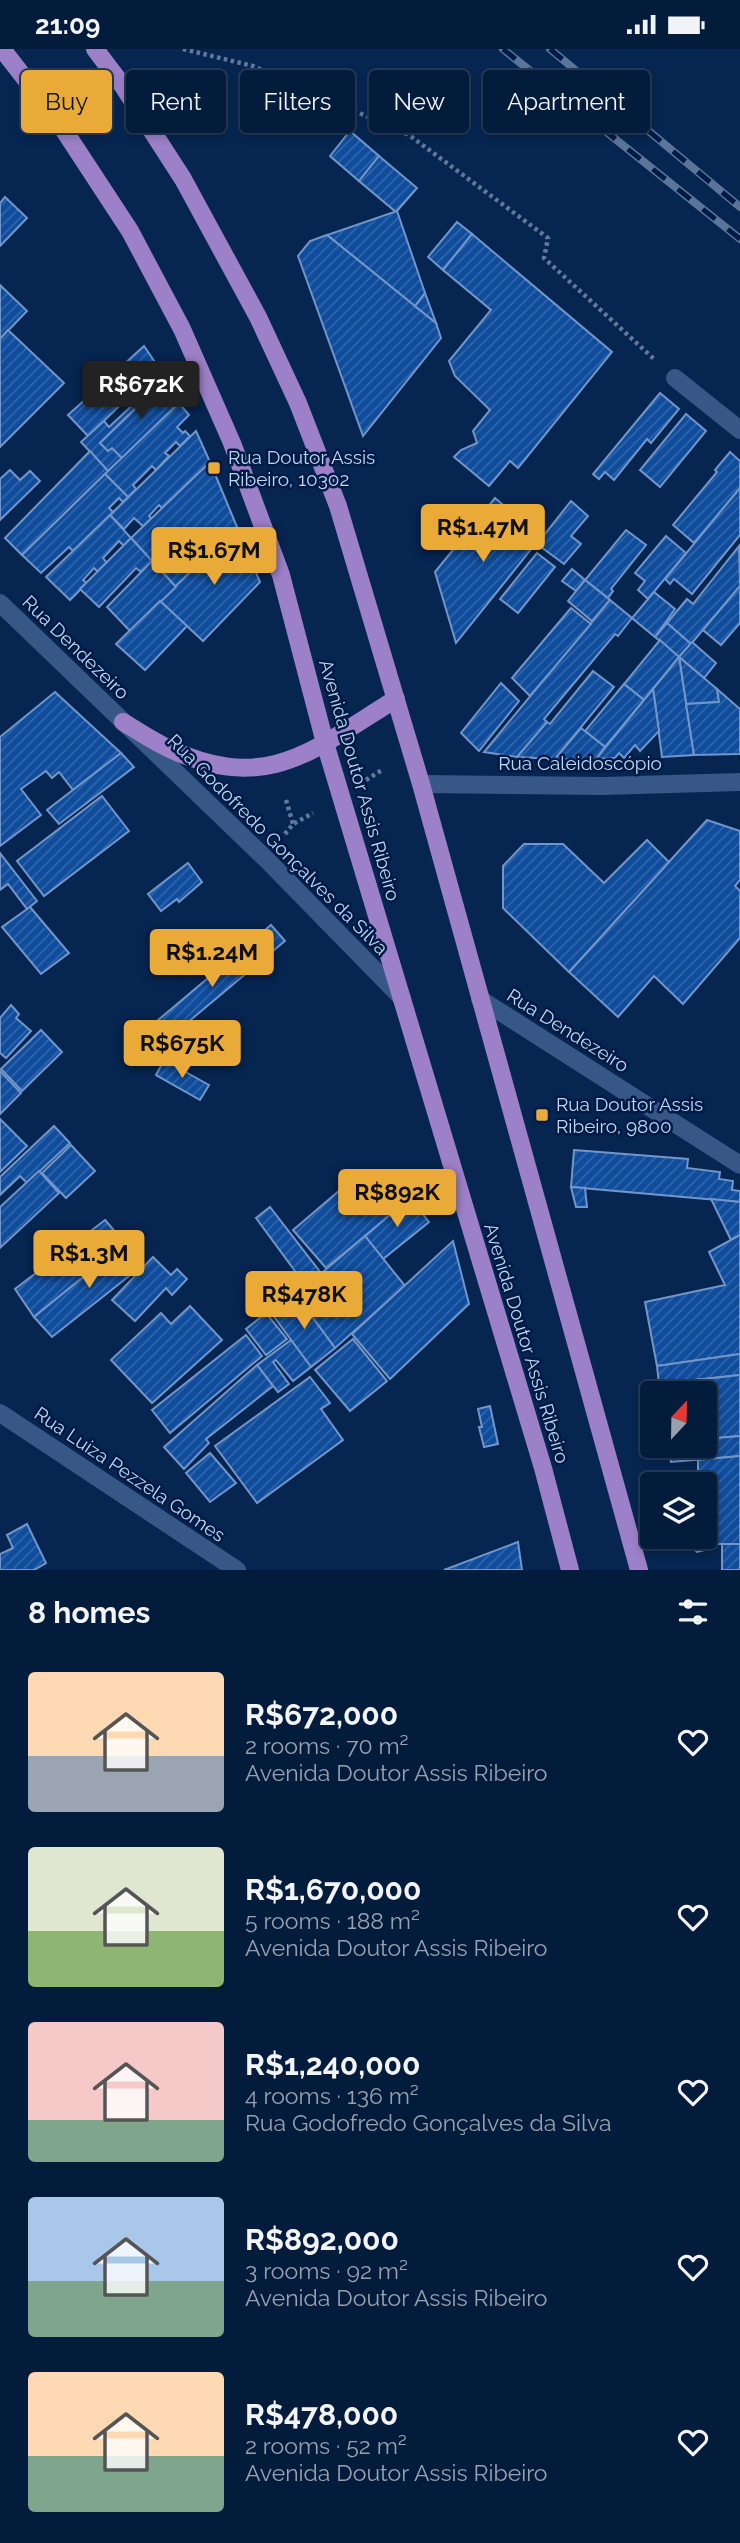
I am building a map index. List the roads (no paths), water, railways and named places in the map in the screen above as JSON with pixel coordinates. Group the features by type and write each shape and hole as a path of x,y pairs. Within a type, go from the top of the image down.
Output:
{"main road":[{"name":"Avenida Doutor Assis Ribeiro","path":"2,49 58,121 130,231 182,330 232,443 281,575 325,743 543,1468 570,1570"},
{"path":"96,49 183,179 258,317 298,403 338,506 421,784 639,1570"},
{"path":"123,722 169,749 213,764 250,769 276,765 325,743 396,699"}],"street":[{"path":"675,378 740,430"},
{"name":"Rua Dendezeiro","path":"0,603 123,722"},
{"name":"Rua Godofredo Gonçalves da Silva","path":"123,722 267,860 402,998"},
{"name":"Rua Caleidoscópio","path":"421,784 603,786 740,782"},
{"name":"Rua Dendezeiro","path":"480,999 740,1165"},
{"name":"Rua Luiza Pezzela Gomes","path":"0,1413 237,1570"}],"railway":[{"path":"503,49 740,239"},
{"path":"550,49 740,207"}],"place":[{"name":"Rua Doutor Assis Ribeiro, 10302","path":"214,468"},
{"name":"Rua Doutor Assis Ribeiro, 9800","path":"542,1115"}]}
